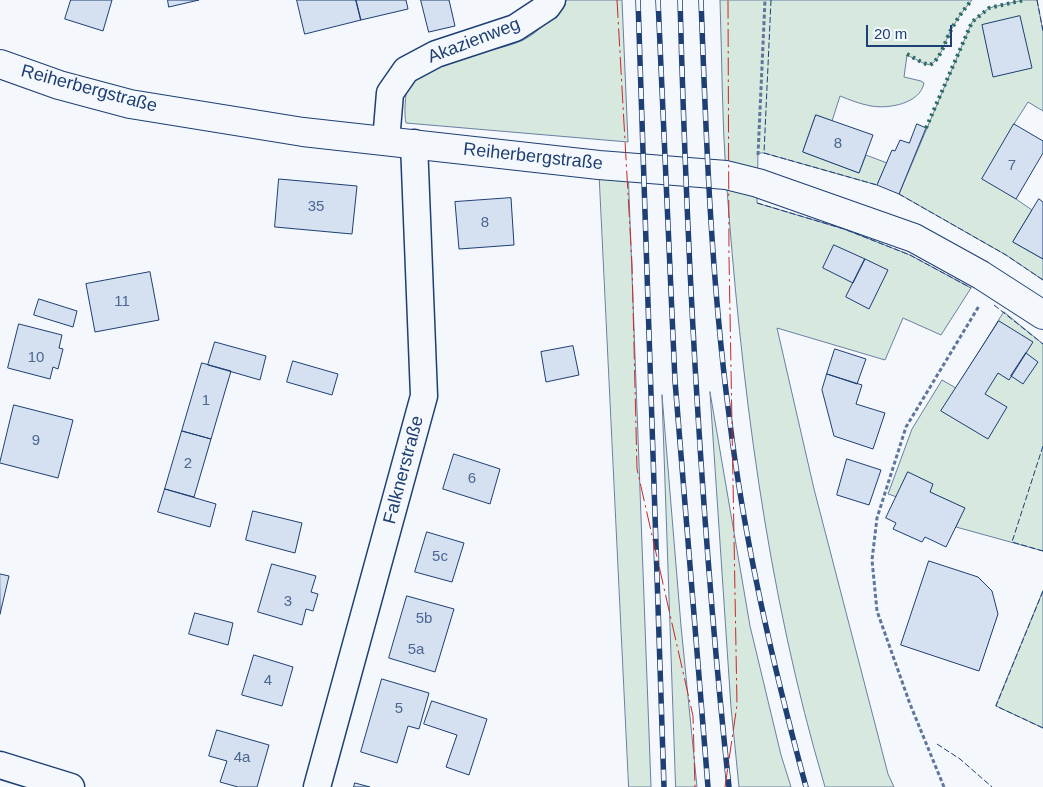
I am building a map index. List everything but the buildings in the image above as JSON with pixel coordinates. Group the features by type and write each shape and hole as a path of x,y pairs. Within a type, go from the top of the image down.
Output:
{"street":[{"name":"Akazienweg","path":"386,141 390,93 406,70 436,54 515,28 547,7 552,0"},
{"name":"Reiherbergstraße","path":"0,64 59,85 130,104 303,132 599,165 726,175 758,183 914,238 993,282 1043,315"},
{"name":"Falknerstraße","path":"316,787 424,396 414,143"},
{"path":"0,765 71,787"}],"path":[{"path":"758,136 764,0"},
{"path":"944,787 910,704 877,611 872,560 877,518 906,427 993,282"}],"shaded area":[{"path":"564,0 622,0 628,142 406,123 407,89 416,77 428,69 444,63 511,45 529,37 541,28"},
{"path":"720,0 972,0 956,22 934,62 930,65 907,55 904,77 924,83 916,96 902,104 878,107 840,96 832,121 816,115 803,152 859,173 866,155 887,163 877,185 764,153 758,153 757,203 844,229 910,255 971,288 941,335 903,318 885,360 777,328 814,489 888,774 894,787 825,787 804,712 787,637 759,484 739,331 725,154"},
{"path":"1024,0 1037,0 1043,31 1043,111 1028,102 1014,124 1016,199 1032,210 1013,242 1043,259 1043,280 1006,255 899,194 972,22 989,8"},
{"path":"599,165 628,167 651,787 629,787"},
{"path":"1004,312 1043,344 1043,551 956,527 964,508 930,492 897,497 888,494 912,429 942,380 956,388"},
{"path":"710,392 750,626 781,755 791,787 739,787 731,707"},
{"path":"662,395 681,626 697,787 676,787"},
{"path":"1043,591 1043,728 996,706"}],"railway":[{"path":"638,0 664,787"},
{"path":"658,0 675,381 708,787"},
{"path":"680,0 691,296 703,493 729,787"},
{"path":"701,0 707,156 714,260 723,363 735,462 751,556 771,649 806,787"}],"hedge":[{"path":"907,54 923,63 930,65 934,62 956,22 972,0"},
{"path":"926,128 972,22 989,8 1024,0"}],"fence":[{"path":"771,0 764,153 877,185"},
{"path":"1037,0 1043,31"},
{"path":"899,194 1006,255 1043,280"},
{"path":"757,203 844,229 910,255 971,288"},
{"path":"994,305 1043,344"},
{"path":"1043,446 1012,542 1043,551"},
{"path":"1043,591 996,706 1043,728"},
{"path":"937,744 960,759 992,787"}],"power":[{"path":"617,0 632,264 637,469 693,716 695,787"},
{"path":"725,787 737,705 729,257 728,0"}]}
